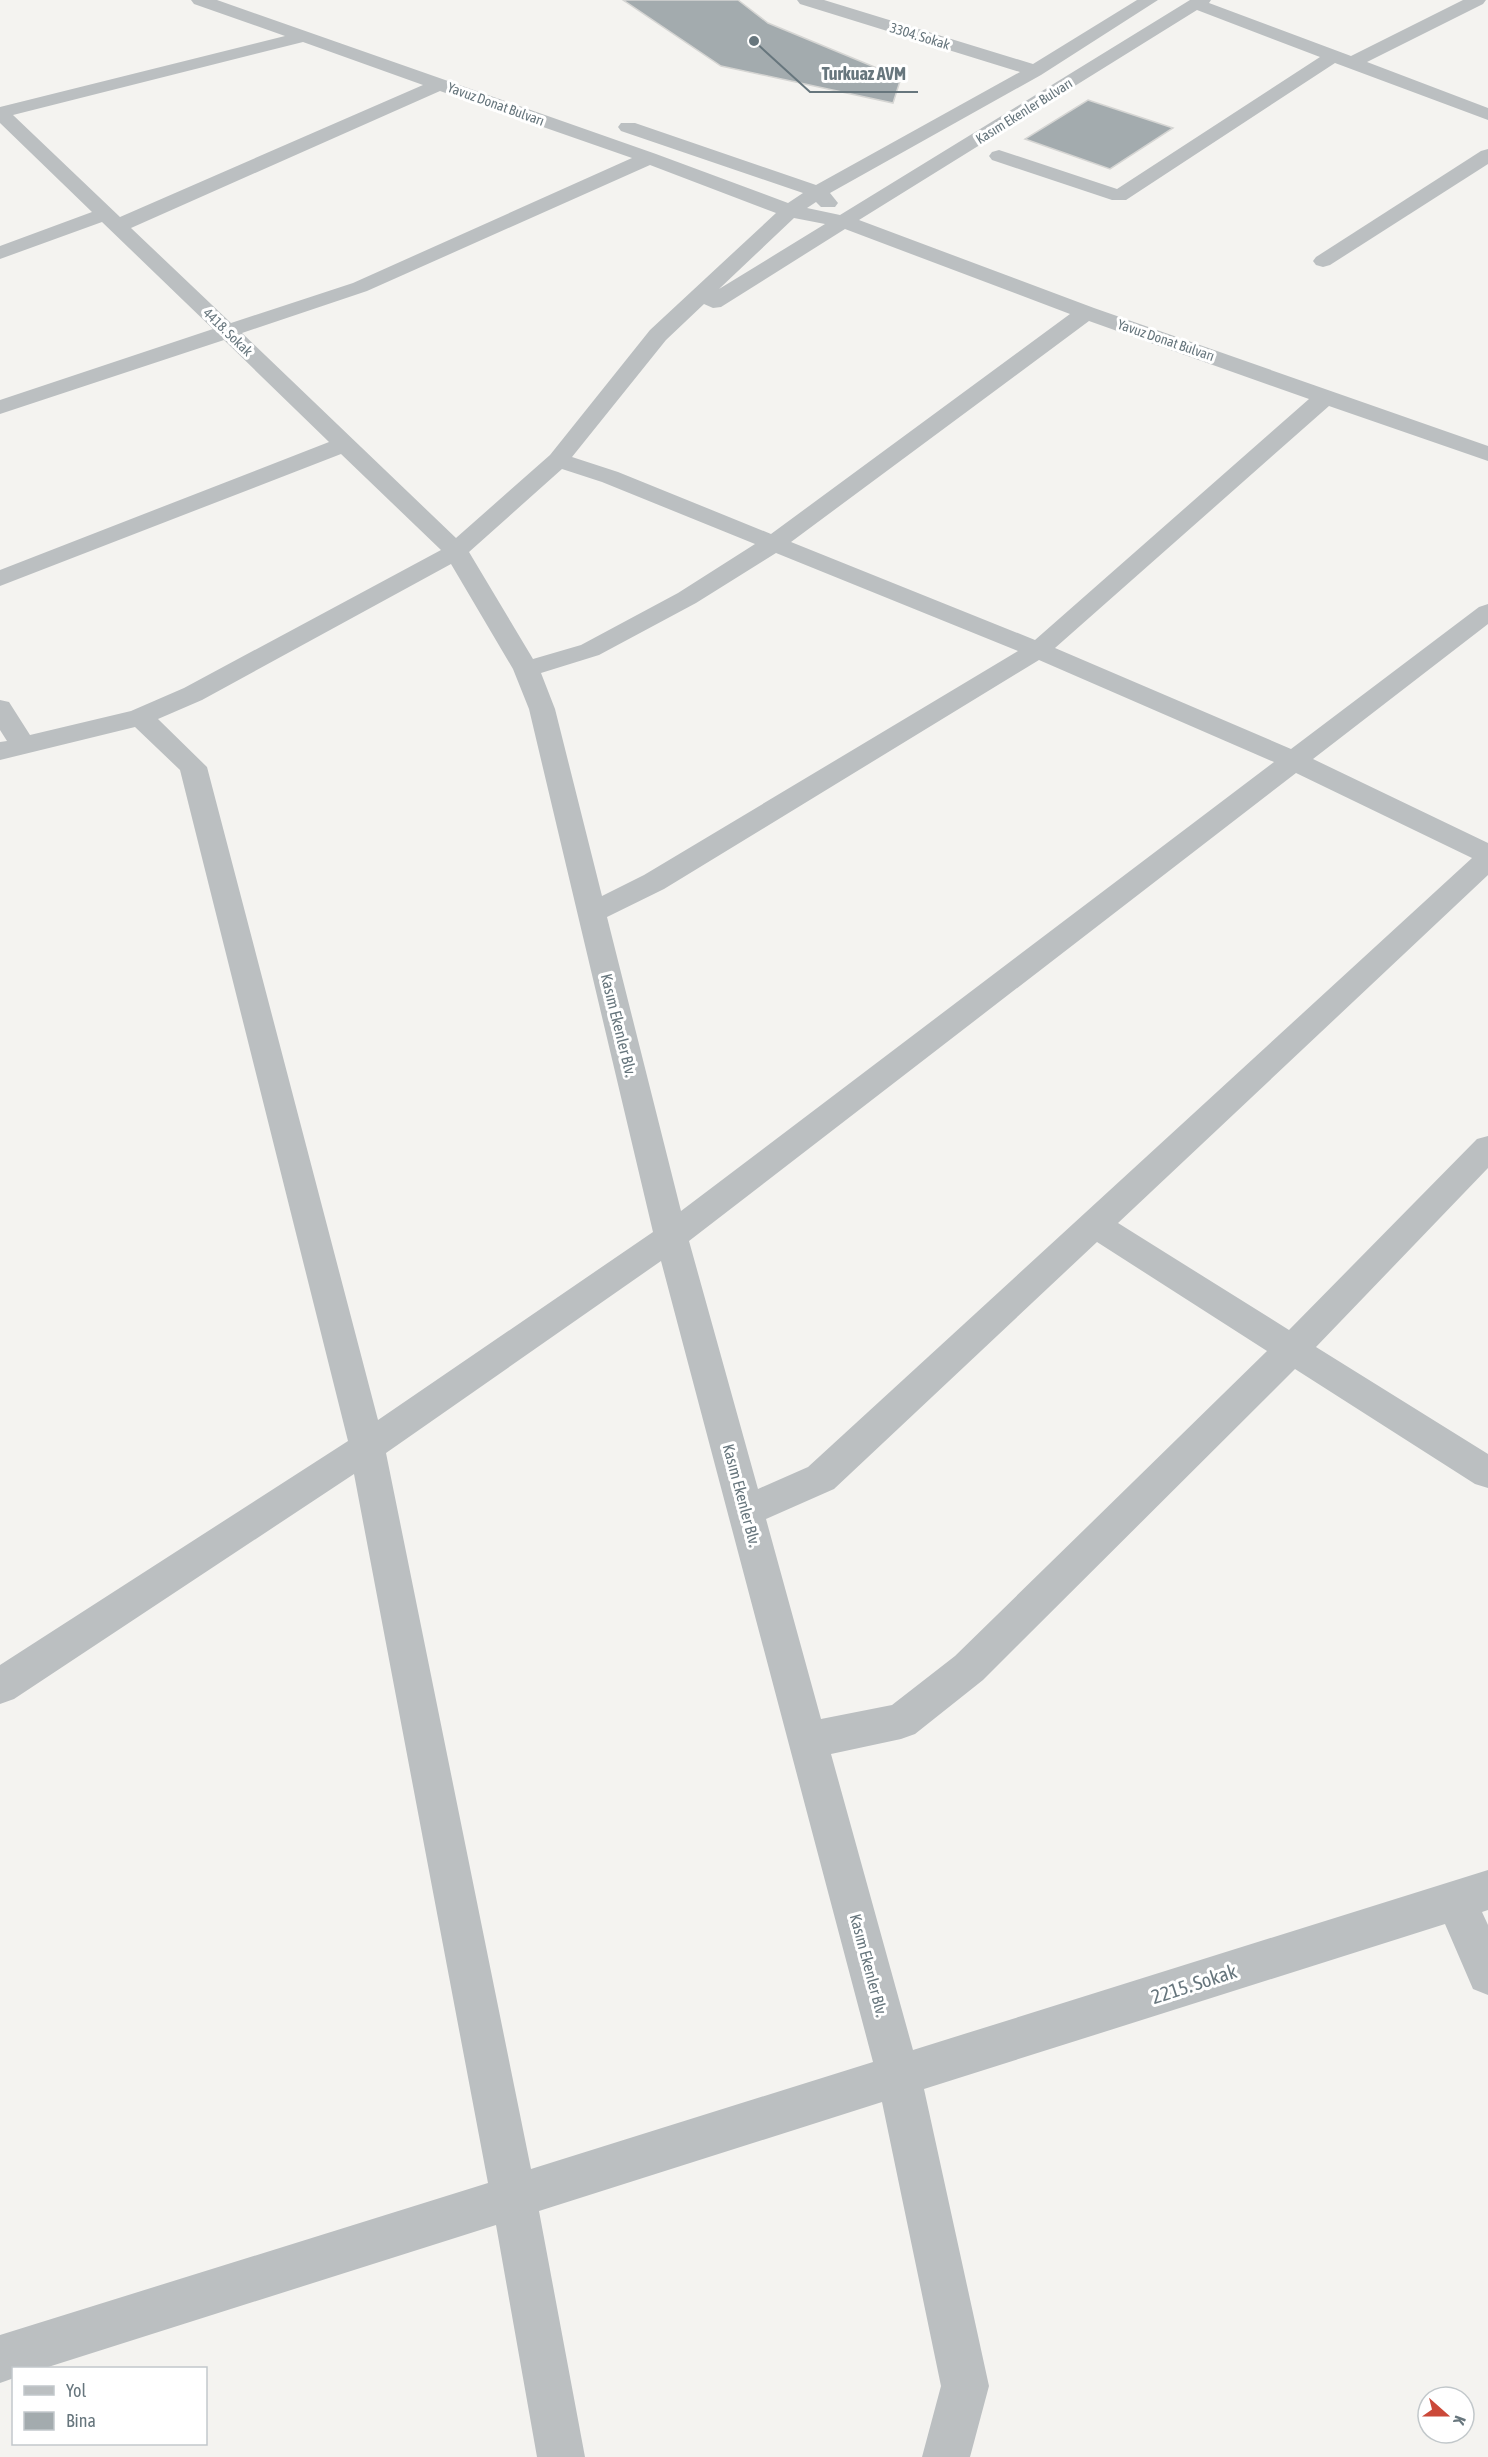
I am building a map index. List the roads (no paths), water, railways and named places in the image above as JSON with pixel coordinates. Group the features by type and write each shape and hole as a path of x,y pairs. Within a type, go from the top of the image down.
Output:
{"street":[{"name":"Yavuz Donat Bulvarı","path":"200,0 649,158 790,211 845,222 1086,313 1488,454"},
{"name":"3304. Sokak","path":"806,0 1035,71"},
{"path":"837,10 854,0"},
{"name":"Kasım Ekenler Bulvarı","path":"658,335 790,211 818,192 1035,71 1149,0"},
{"path":"999,156 1119,196 1344,59 1477,0"},
{"path":"1199,2 1488,114"},
{"name":"Kasım Ekenler Bulvarı","path":"658,335 1199,2"},
{"path":"0,113 303,37"},
{"path":"0,253 111,220 440,84"},
{"name":"4418. Sokak","path":"0,113 456,551"},
{"path":"606,120 818,192 845,222"},
{"path":"1323,261 1488,155"},
{"path":"0,406 360,287 649,158"},
{"path":"526,669 590,650 687,598 774,543 1086,313"},
{"path":"0,708 12,749 140,717 193,694 456,551 558,460 658,335"},
{"path":"592,913 654,882 1038,651 1325,397"},
{"path":"0,579 345,444"},
{"path":"558,460 610,477 1038,651 1294,761 1488,854"},
{"name":"Kasım Ekenler Blv.","path":"456,551 526,669 542,709 671,1238 899,2077 965,2386 946,2457"},
{"path":"0,1686 367,1447 671,1238 1488,612"},
{"path":"140,717 193,767 367,1447 514,2198 561,2457"},
{"path":"746,1511 821,1478 1488,859"},
{"path":"808,1740 901,1721 969,1668 1292,1349 1488,1148"},
{"path":"1094,1224 1488,1473"},
{"path":"1472,1895 1488,1974"},
{"name":"2215. Sokak","path":"0,2359 1472,1895"}],"place":[{"name":"Turkuaz AVM","path":"754,41"}]}
